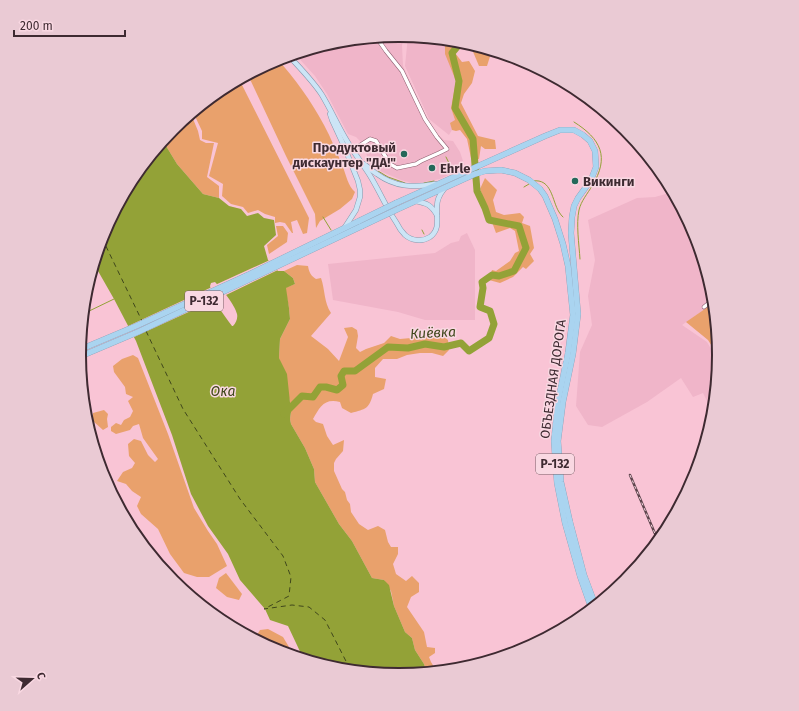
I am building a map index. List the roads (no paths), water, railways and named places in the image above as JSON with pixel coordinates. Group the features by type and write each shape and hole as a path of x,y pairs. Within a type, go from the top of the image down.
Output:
{"highway":[{"name":"Р-132","path":"86,354 138,332 397,206 560,130 574,130 583,135 590,141 595,151 596,167 591,180 574,206 572,218 571,233 575,314"},
{"name":"Р-132","path":"397,206 414,201 443,185 486,171 501,170 515,173 529,180 540,189 545,196 564,244 575,314"},
{"name":"Р-132","path":"86,347 327,240 345,228 360,224"},
{"name":"ОБЪЕЗДНАЯ ДОРОГА","path":"575,314 573,354 563,402 558,441 562,482 570,522 584,575 594,601"},
{"name":"ОБЪЕЗДНАЯ ДОРОГА","path":"575,314 558,401 554,441 556,483 580,576 590,604"}],"main road":[{"path":"294,61 314,83 322,95 353,150 359,160 369,174 379,191 388,211 402,232 413,240 422,240 429,237 437,227 437,206 443,185 414,187 395,183 376,174 359,160"},
{"path":"329,108 332,120 344,146 360,190 360,197 356,210 345,228"},
{"path":"414,201 429,205 438,218"}],"street":[{"path":"353,150 370,139 376,142 390,164 397,168 416,164 447,149 436,137 402,71 380,43"},
{"path":"704,307 708,304"}],"water":[{"name":"Ока","path":"166,146 177,164 203,194 219,198 229,206 241,209 247,216 258,213 264,218 274,220 276,235 264,246 268,260 278,271 284,271 293,278 295,284 286,288 290,319 280,339 279,358 287,374 291,424 305,448 314,469 315,482 339,524 352,541 372,578 384,580 389,585 394,606 405,632 412,638 415,650 425,667 400,669 379,668 338,663 318,658 300,652 288,626 270,620 265,609 240,580 228,554 208,526 191,494 172,435 136,341 98,271 103,255 118,217 128,199 139,181","holes":["215,282 228,297 236,310 237,319 233,326 213,297 210,286 211,283"]}],"waterway":[{"name":"Киёвка","path":"284,414 302,396 313,397 320,387 337,390 343,385 341,376 344,371 355,371 388,347 408,348 425,344 444,347 461,343 469,351 489,338 494,324 490,311 480,307 483,288 482,282 492,275 499,276 514,271 526,248 519,226 489,220 477,191 473,139 455,108 459,81 452,53 457,47"},
{"path":"574,122 591,135 600,150 601,157 601,166 598,176 583,200 579,210 578,228 580,259"},
{"path":"446,157 452,174"},
{"path":"378,171 388,177 405,183"},
{"path":"424,183 434,181"},
{"path":"533,181 539,181 548,187 559,213 563,217"},
{"path":"524,187 529,184"},
{"path":"323,217 331,230"},
{"path":"422,230 424,234"},
{"path":"90,311 114,299"}],"railway":[{"path":"630,475 656,536"}],"place":[{"name":"Продуктовый дискаунтер \"ДА!\"","path":"404,154"},
{"name":"Ehrle","path":"432,168"},
{"name":"Викинги","path":"575,181"}]}
